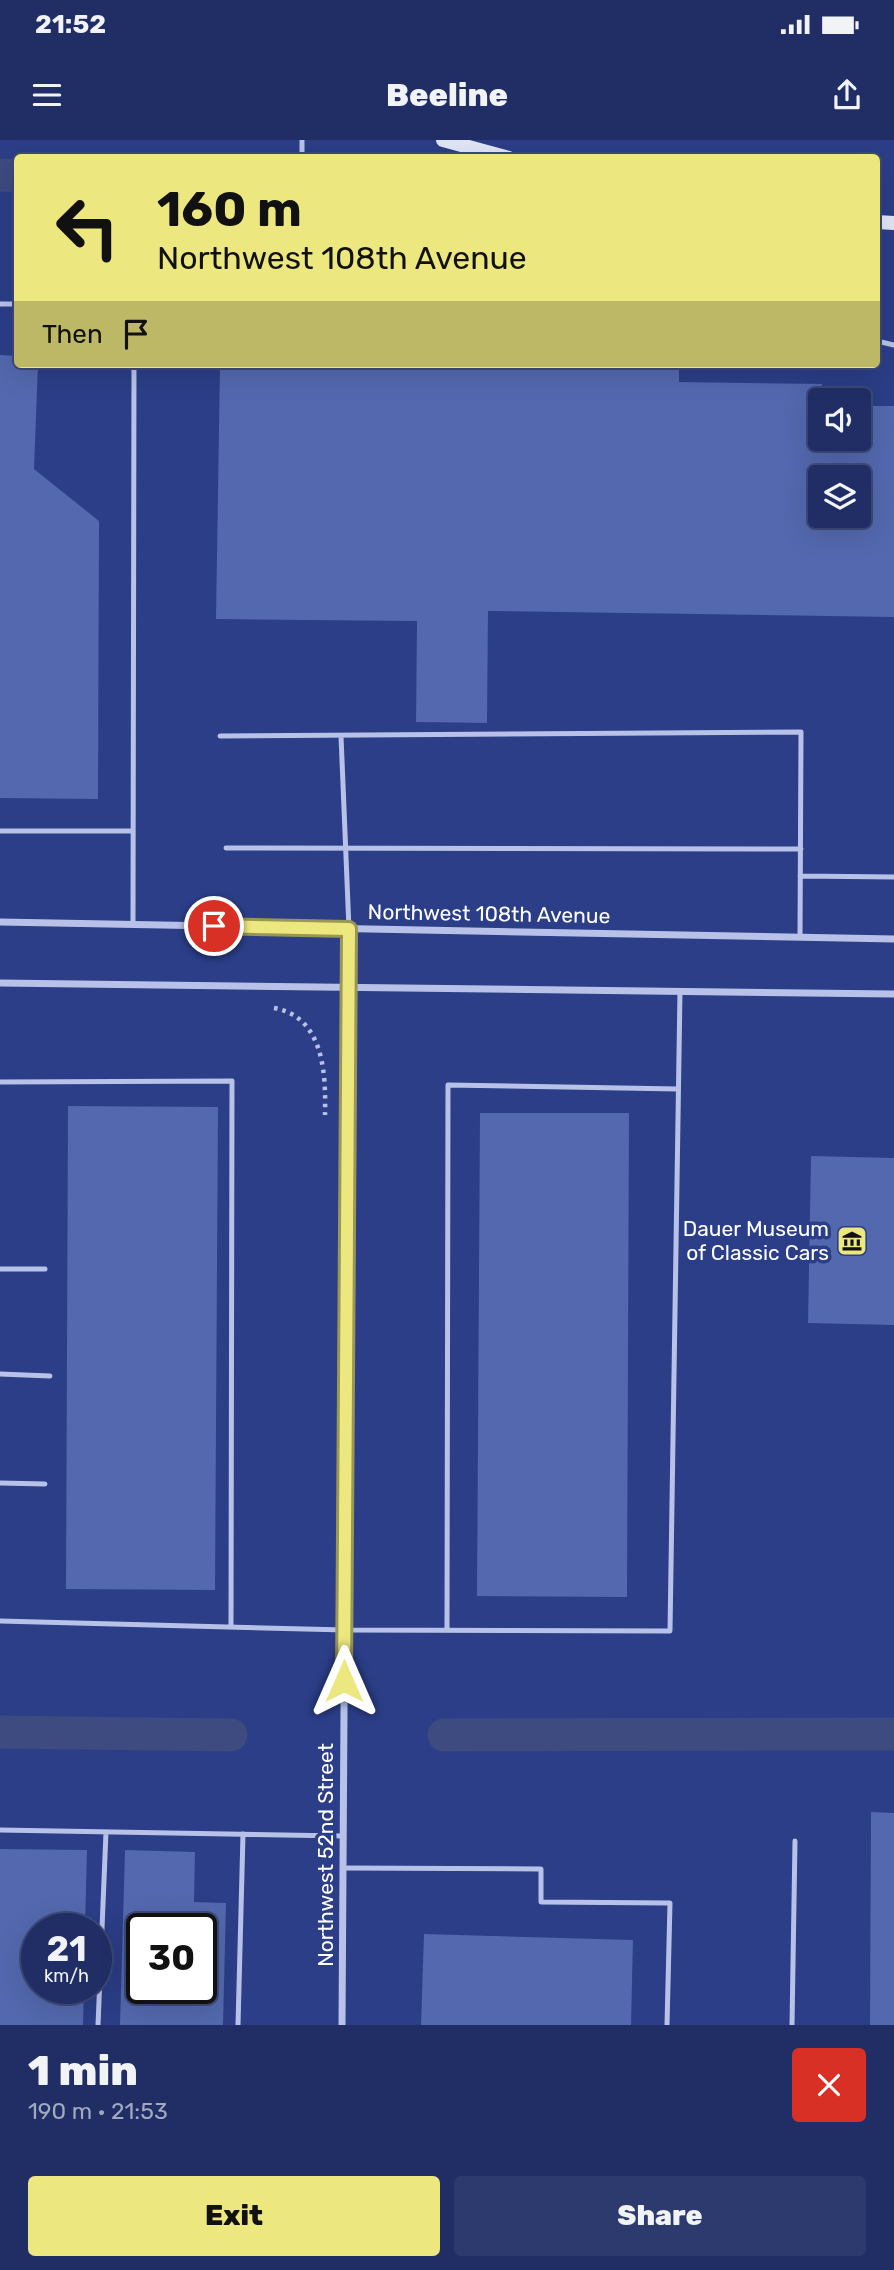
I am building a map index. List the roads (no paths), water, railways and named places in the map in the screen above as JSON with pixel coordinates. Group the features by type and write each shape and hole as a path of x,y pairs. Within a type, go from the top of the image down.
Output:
{"main road":[{"path":"443,140 494,154"}],"street":[{"name":"Northwest 108th Avenue","path":"0,922 894,939"},
{"name":"Northwest 52nd Street","path":"342,2025 349,929"},
{"path":"0,983 894,993"}],"lane":[{"path":"133,925 134,368"},
{"path":"220,736 801,732 800,937"},
{"path":"341,736 349,929"},
{"path":"0,831 133,831"},
{"path":"226,848 801,849"},
{"path":"800,876 894,877"},
{"path":"0,1621 345,1630 670,1631 680,991"},
{"path":"0,1082 232,1081 231,1627"},
{"path":"447,1630 448,1085 678,1089"},
{"path":"0,1269 45,1269"},
{"path":"0,1374 50,1376"},
{"path":"0,1483 45,1484"},
{"path":"0,1830 343,1836"},
{"path":"98,2025 106,1832"},
{"path":"238,2025 243,1834"},
{"path":"792,2025 795,1841"},
{"path":"343,1868 541,1870 541,1902 670,1903 667,2025"}],"waterway":[{"path":"0,175 14,176"},
{"path":"0,1732 231,1735"},
{"path":"444,1735 894,1734"}],"place":[{"name":"Dauer Museum of Classic Cars","path":"852,1241"}]}
